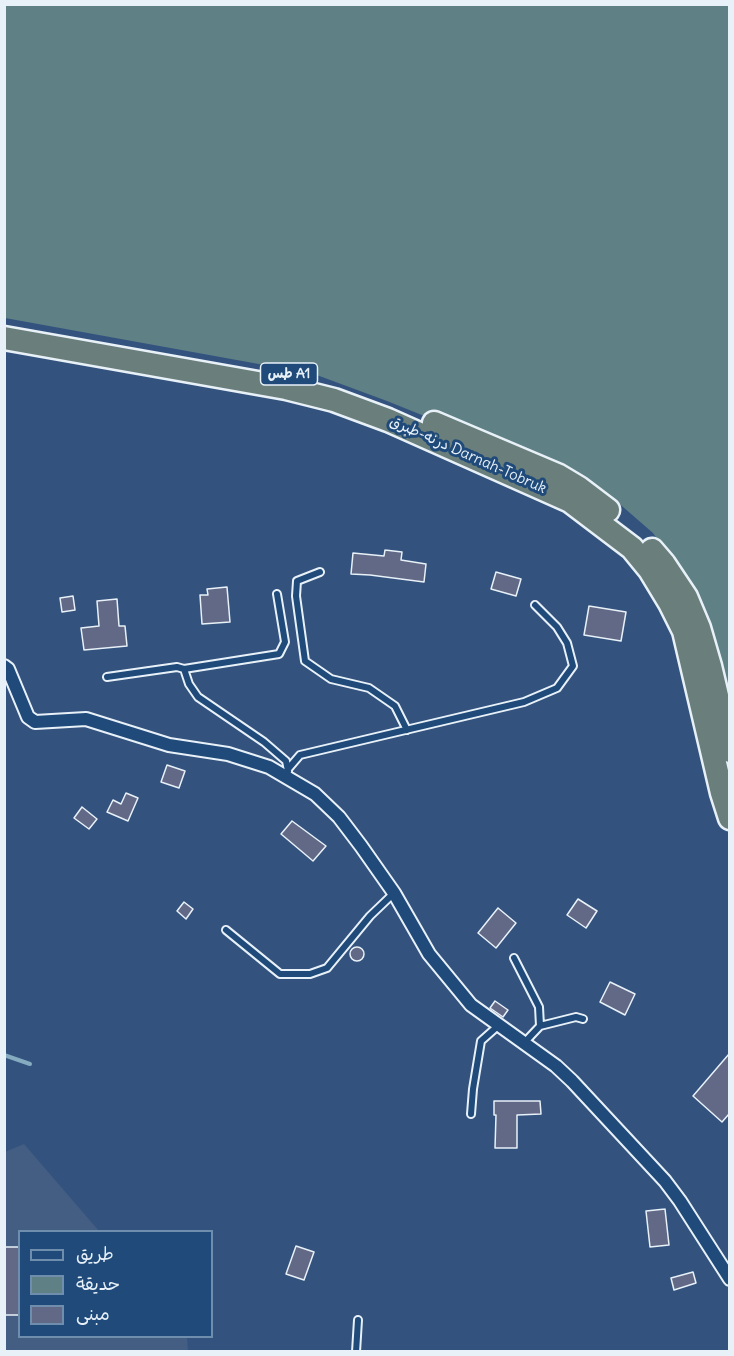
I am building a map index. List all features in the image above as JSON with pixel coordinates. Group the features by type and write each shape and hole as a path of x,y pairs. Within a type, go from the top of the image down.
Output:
{"highway":[{"name":"درنه-طبرق Darnah-Tobruk","path":"4,322 289,374 338,386 393,406 559,476 579,488 644,540 664,564 686,597 699,628 710,666 729,751"},
{"name":"درنه-طبرق Darnah-Tobruk","path":"4,338 286,388 334,400 388,420 570,501 632,548 650,570 670,603 684,631 729,818"}],"street":[{"path":"4,666 8,669 28,717 35,722 86,719 169,745 228,754 289,774 315,794 339,817 394,893 429,954 471,1005 556,1066 572,1081 648,1162 680,1201 729,1278"}],"lane":[{"path":"320,572 297,581 296,596 305,661 331,679 369,688 395,706 407,730"},
{"path":"106,677 177,667 184,669 279,654 285,642 277,594"},
{"path":"289,774 300,755 524,702 557,688 573,666 567,643 557,627 535,605"},
{"path":"184,669 189,684 198,697 264,742 286,761 289,774"},
{"path":"226,930 280,974 310,974 327,968 370,916 394,893"},
{"path":"514,958 539,1007 540,1026"},
{"path":"524,1043 540,1026 576,1017 583,1019"},
{"path":"471,1114 472,1089 481,1041 499,1024"},
{"path":"356,1352 358,1320"}],"shaded area":[{"path":"24,1144 98,1230 18,1230 18,1338 187,1338 188,1351 5,1352 5,1152"}],"green space":[{"path":"4,5 729,5 729,735 685,579 653,533 615,500 576,477 314,374 5,318"}],"building":[{"path":"385,550 402,552 401,560 426,564 424,582 351,574 353,553 384,556"},
{"path":"496,572 521,579 516,596 491,589"},
{"path":"227,587 230,622 202,624 200,595 208,595 207,589"},
{"path":"73,596 75,610 62,612 60,598"},
{"path":"117,599 119,626 125,626 127,646 84,650 81,628 99,626 97,601"},
{"path":"589,606 626,612 621,641 584,635"},
{"path":"167,765 185,771 179,788 161,782"},
{"path":"126,793 138,798 128,821 107,812 113,800 121,804"},
{"path":"82,807 97,819 89,829 74,818"},
{"path":"292,821 326,846 313,861 281,834"},
{"path":"578,899 597,911 586,928 567,915"},
{"path":"184,902 193,909 186,919 177,911"},
{"path":"498,908 516,923 496,948 478,933"},
{"path":"354,947 360,947 364,954 360,961 354,961 350,957 350,951"},
{"path":"610,982 635,994 625,1015 600,1002"},
{"path":"495,1001 508,1010 503,1017 490,1008"},
{"path":"729,1054 729,1114 722,1122 693,1096"},
{"path":"494,1101 540,1101 541,1114 517,1115 517,1148 495,1148"},
{"path":"665,1209 669,1245 650,1247 646,1211"},
{"path":"296,1246 314,1252 304,1280 286,1274"},
{"path":"4,1247 18,1247 18,1315 4,1315"},
{"path":"693,1272 696,1283 674,1290 671,1278"}],"waterway":[{"path":"4,1055 30,1064"}]}
